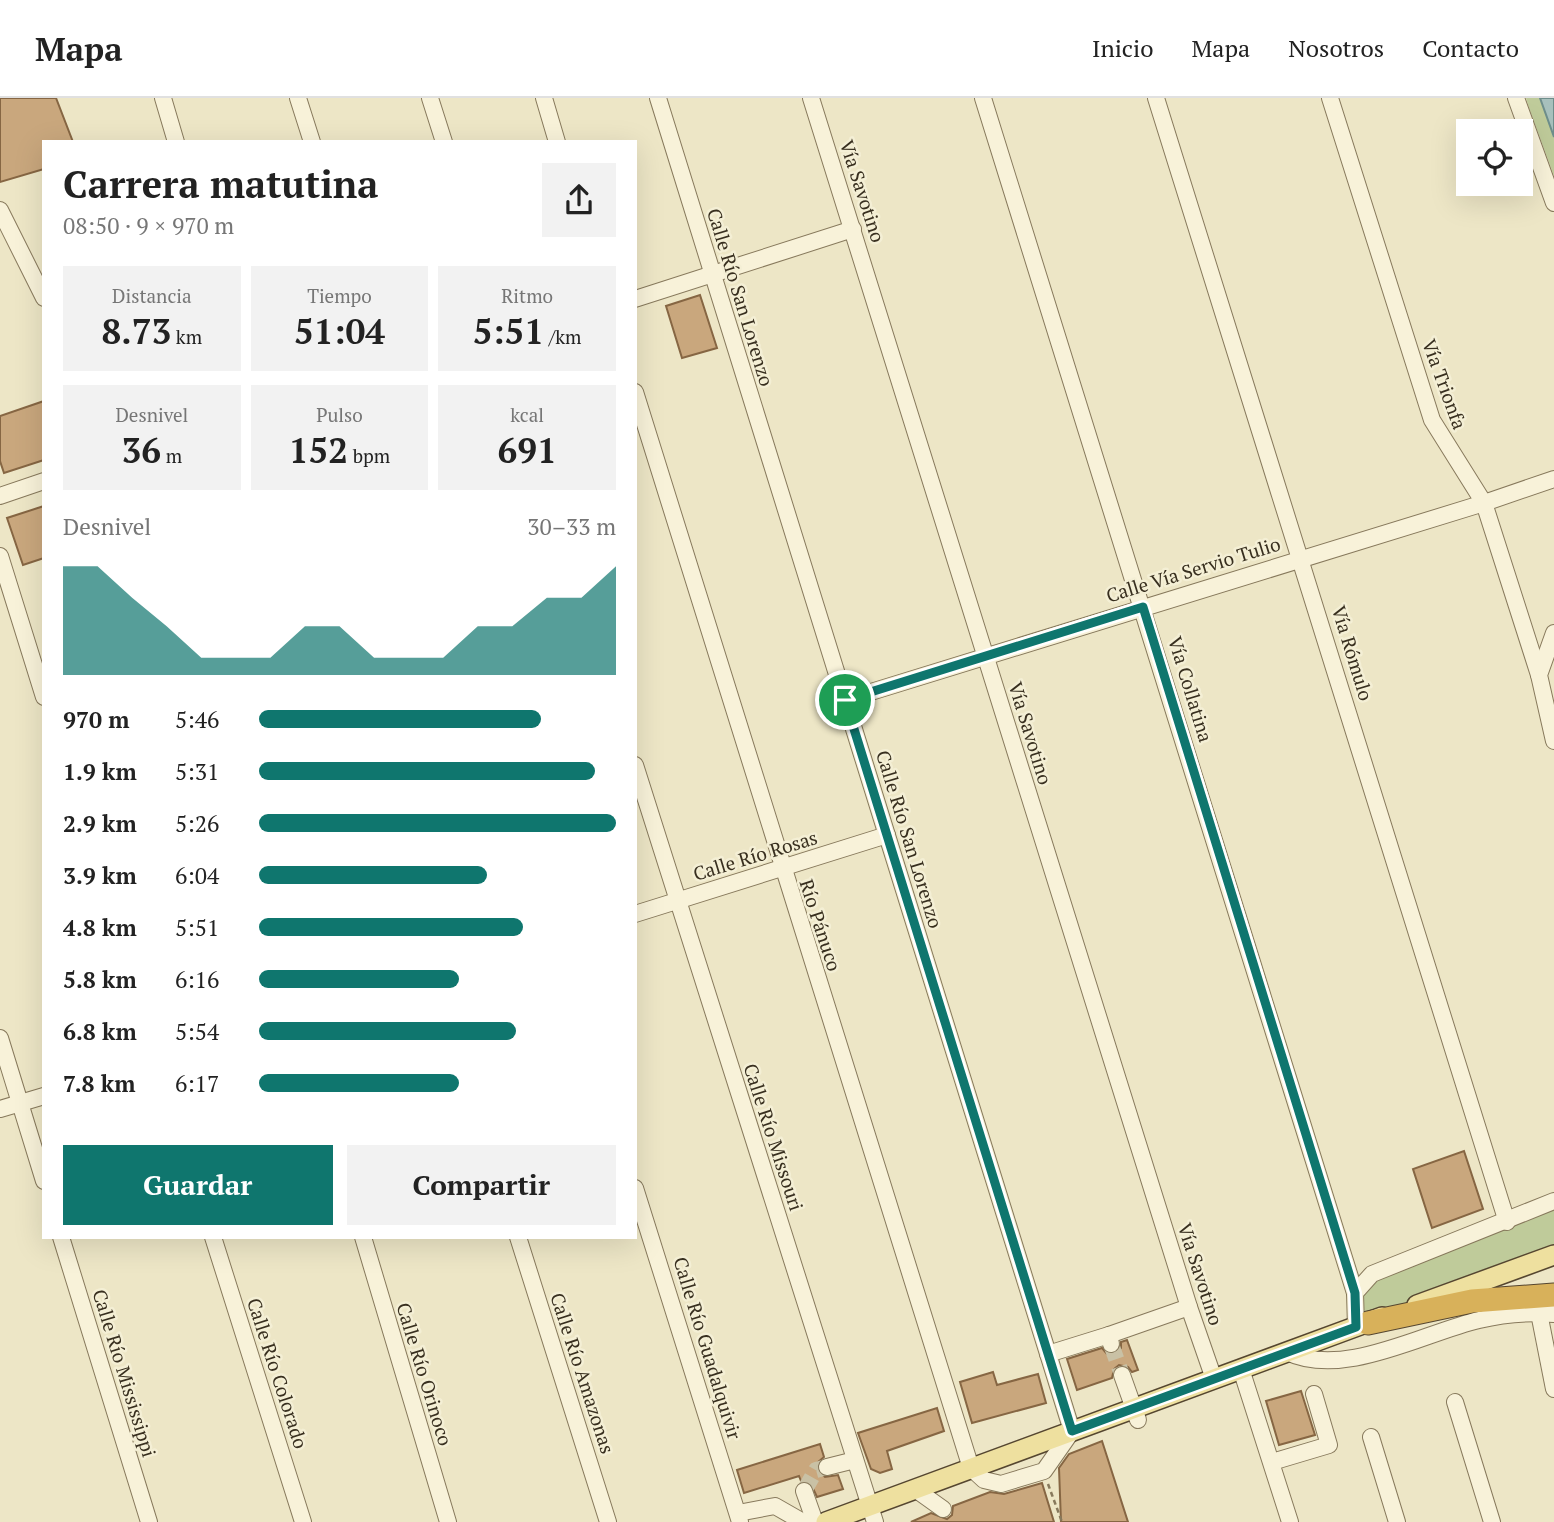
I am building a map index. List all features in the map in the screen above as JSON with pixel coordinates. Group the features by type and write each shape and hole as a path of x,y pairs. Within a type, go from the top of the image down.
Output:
{"highway":[{"path":"1362,1325 1472,1301 1554,1295"}],"main road":[{"path":"826,1522 872,1514 915,1489 971,1468 1108,1425 1214,1379 1554,1255"}],"street":[{"path":"163,98 175,140"},
{"path":"298,98 311,140"},
{"path":"430,98 442,140"},
{"path":"544,98 556,140"},
{"name":"Calle Río San Lorenzo","path":"658,98 1048,1354 1081,1432"},
{"name":"Vía Savotino","path":"811,98 1189,1307 1214,1379"},
{"name":"Vía Collatina","path":"983,98 1355,1293 1362,1325"},
{"name":"Vía Rómulo","path":"1156,98 1507,1222"},
{"name":"Vía Trionfa","path":"1330,98 1432,420 1484,503 1539,675 1554,741"},
{"path":"1517,98 1554,203"},
{"path":"0,210 42,294"},
{"path":"637,298 853,229"},
{"name":"Río Pánuco","path":"637,399 781,869 971,1468"},
{"name":"Calle Vía Servio Tulio","path":"845,700 1484,503 1554,478"},
{"path":"0,496 42,482"},
{"path":"0,556 42,691"},
{"path":"1539,675 1554,633"},
{"name":"Calle Río Missouri","path":"637,771 872,1514"},
{"name":"Calle Río Rosas","path":"637,913 887,835"},
{"path":"0,1038 42,1174"},
{"path":"0,1109 42,1097"},
{"name":"Calle Río Guadalquivir","path":"637,1194 739,1517"},
{"path":"1355,1293 1372,1274 1554,1201"},
{"name":"Calle Río Mississippi","path":"62,1239 149,1522"},
{"name":"Calle Río Colorado","path":"214,1239 303,1522"},
{"name":"Calle Río Orinoco","path":"364,1239 448,1522"},
{"name":"Calle Río Amazonas","path":"519,1239 608,1522"},
{"path":"1048,1354 1110,1340 1189,1307"},
{"path":"1287,1352 1315,1360 1390,1351 1478,1320 1546,1314 1554,1389"},
{"path":"1241,1369 1290,1522"},
{"path":"1122,1375 1136,1414"},
{"path":"1272,1462 1329,1445 1314,1394"},
{"path":"1455,1402 1492,1522"},
{"path":"971,1468 984,1480 1001,1484 1044,1471 1081,1432"},
{"path":"1371,1437 1397,1522"},
{"path":"827,1467 855,1460"},
{"path":"915,1489 943,1509"},
{"path":"804,1491 815,1522"},
{"path":"739,1517 775,1506 803,1522"}],"path":[{"path":"1044,1471 1062,1522"}],"green space":[{"path":"1526,98 1554,98 1554,176 1529,108"},
{"path":"1554,1200 1554,1255 1356,1327 1355,1293 1372,1274"}],"water":[{"path":"1540,98 1554,98 1554,137"}],"building":[{"path":"0,98 56,98 72,140 42,140 42,170 0,182"},
{"path":"700,295 717,348 682,358 666,306"},
{"path":"42,402 42,461 4,473 0,461 0,416"},
{"path":"42,507 42,559 23,565 7,518"},
{"path":"1464,1151 1483,1209 1432,1228 1413,1169"},
{"path":"1127,1340 1138,1370 1132,1372 1128,1367 1119,1365 1114,1369 1112,1378 1077,1390 1067,1359 1102,1348 1107,1354 1114,1354 1121,1348 1121,1342"},
{"path":"993,1372 997,1385 1038,1374 1046,1403 972,1423 960,1382"},
{"path":"1301,1391 1315,1435 1279,1445 1266,1401"},
{"path":"937,1408 944,1431 887,1451 892,1469 880,1473 871,1469 858,1433"},
{"path":"1102,1441 1128,1522 1061,1522 1059,1468 1069,1454"},
{"path":"820,1444 824,1457 817,1463 817,1470 825,1477 838,1475 843,1489 817,1497 811,1484 801,1481 799,1476 744,1493 737,1470"},
{"path":"1042,1483 1054,1522 911,1522 931,1513 947,1519 952,1515 953,1506 990,1492 1004,1494"}],"tunnel":[{"path":"1111,1344 1122,1375"},
{"path":"804,1491 816,1470 827,1467"}],"route":[{"path":"1143,607 1355,1293 1356,1327 1072,1431 845,700 1143,607"}]}
